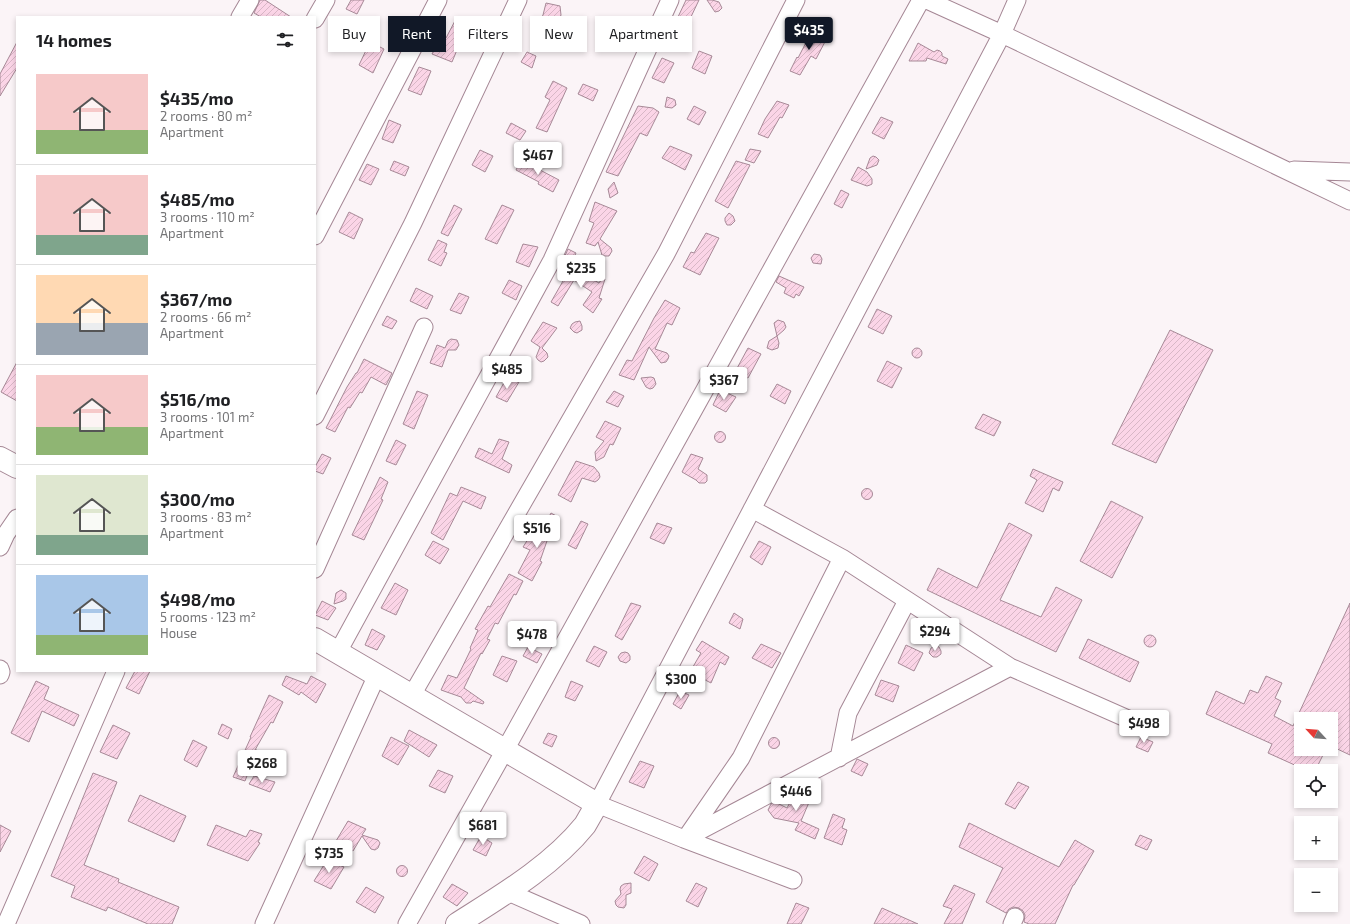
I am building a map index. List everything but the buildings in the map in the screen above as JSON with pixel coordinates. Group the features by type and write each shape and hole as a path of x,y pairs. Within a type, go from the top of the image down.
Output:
{"main road":[{"path":"0,458 16,466"},
{"path":"316,640 597,804 585,824 569,842 532,874 508,892 457,924"}],"street":[{"path":"241,16 250,0"},
{"path":"316,17 326,0"},
{"path":"316,234 438,0"},
{"path":"316,414 413,223 518,0"},
{"path":"338,652 552,260 670,0"},
{"path":"412,695 666,254 796,0"},
{"path":"407,924 921,0"},
{"path":"926,0 1002,34 1350,201"},
{"path":"793,880 597,804 1002,34 1017,0"},
{"path":"1287,170 1350,172"},
{"path":"316,567 424,327"},
{"path":"752,509 842,558 1010,667 1137,723"},
{"path":"0,547 6,534 16,519"},
{"path":"684,839 741,758 842,558"},
{"path":"839,758 848,713 907,601"},
{"path":"684,839 1010,667"},
{"path":"0,669 0,675"},
{"path":"6,924 116,672"},
{"path":"264,924 377,676"},
{"path":"508,892 581,924"}]}
